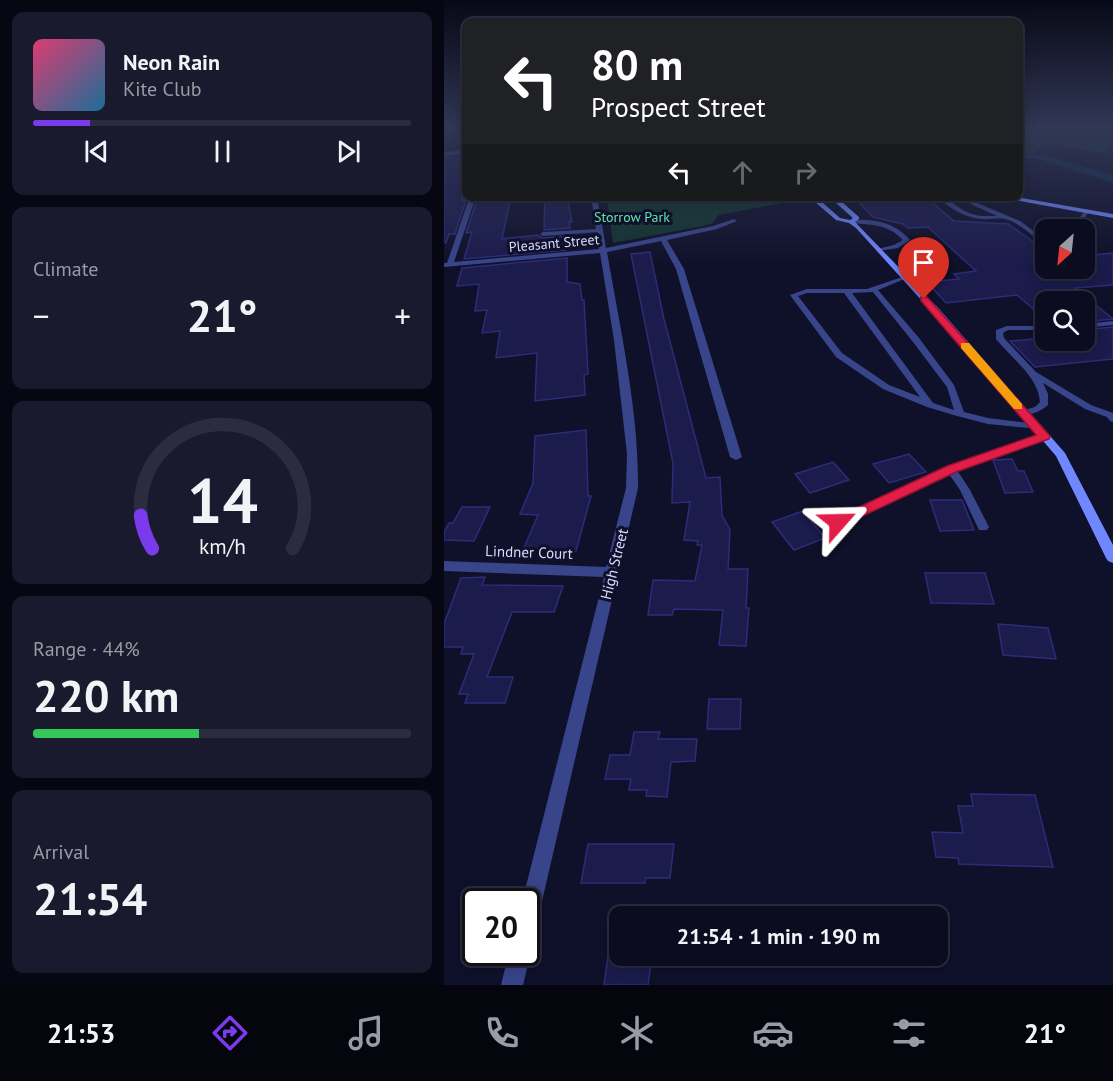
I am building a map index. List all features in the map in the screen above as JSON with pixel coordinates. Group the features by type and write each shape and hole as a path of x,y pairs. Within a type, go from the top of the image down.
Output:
{"street":[{"path":"1023,200 1113,216"},
{"path":"447,264 471,201"},
{"name":"High Street","path":"536,888 632,488 633,454 618,340 595,201"},
{"path":"818,201 838,219 851,222 879,250 1061,455 1113,558"},
{"path":"837,201 856,218 851,222"},
{"name":"Pleasant Street","path":"447,264 602,251 715,228 734,221"},
{"path":"663,239 680,269 736,457"},
{"name":"Lindner Court","path":"444,566 613,572"},
{"path":"512,985 517,966"}],"lane":[{"path":"944,201 965,215 976,218 1003,216"},
{"path":"967,201 1018,222 1035,235"},
{"path":"1081,219 1086,211"},
{"path":"851,222 887,223 907,240 896,247 879,250"},
{"path":"543,234 598,231"},
{"path":"904,278 874,289 847,292 807,291 794,295 838,355 886,387 930,405 960,414 1040,432"},
{"path":"874,289 951,387 960,414"},
{"path":"847,292 873,324 900,366 930,405"},
{"path":"1095,325 1113,323"},
{"path":"1024,413 1038,409 1045,403 1044,394 1033,374 1000,339 999,332 1008,328 1035,328"},
{"path":"1033,374 1088,407 1110,415 1113,419"},
{"path":"838,522 951,469 1040,432"},
{"path":"951,469 965,490 983,527"}],"green space":[{"name":"Storrow Park","path":"608,201 793,201 718,215 713,223 703,226 613,243"}],"water":[{"path":"1082,173 1113,175 1113,183"}],"building":[{"path":"444,173 462,173 461,200 466,201 455,234 449,234 446,243 444,242"},
{"path":"476,201 510,201 502,239 538,235 543,238 570,236 571,245 566,245 566,250 464,259 472,232 466,233"},
{"path":"545,201 568,201 572,222 569,222 570,228 544,230"},
{"path":"858,201 930,201 954,221 1008,224 1035,243 1035,279 1095,279 1095,255 1113,253 1113,285 1075,288 1079,291 1035,291 1035,311 1017,295 946,303 927,282 959,279 954,274 976,271 928,227 908,228 903,224 873,217"},
{"path":"650,252 664,319 706,478 720,477 722,515 730,530 728,569 748,569 746,608 749,608 746,646 719,645 723,610 674,609 672,615 648,615 653,580 695,581 702,545 697,545 698,541 684,540 690,502 672,503 673,463 631,254"},
{"path":"567,258 567,282 580,284 582,300 584,300 588,374 584,375 585,395 535,401 537,353 496,358 500,331 482,333 487,310 475,311 479,284 457,286 462,268"},
{"path":"1095,304 1113,319 1095,321"},
{"path":"1113,327 1113,359 1035,367 1010,341 1035,339 1035,351 1095,351 1095,329"},
{"path":"586,430 588,496 591,496 576,551 523,550 538,515 520,514 533,483 535,436"},
{"path":"909,454 926,472 889,483 873,464"},
{"path":"1012,459 1018,471 1024,471 1033,492 1005,493 993,460"},
{"path":"833,462 849,480 810,493 795,474"},
{"path":"930,500 962,500 974,530 940,531"},
{"path":"462,507 490,507 474,541 444,540 444,532 449,523 453,523"},
{"path":"803,511 825,538 794,550 772,522"},
{"path":"925,573 985,573 994,604 931,603"},
{"path":"485,577 482,585 563,586 554,612 512,612 487,677 513,677 505,703 465,703 468,694 459,694 474,654 461,654 463,647 444,647 444,624 461,578"},
{"path":"998,624 1048,628 1056,659 1003,655"},
{"path":"709,699 741,699 740,729 707,729"},
{"path":"634,732 660,732 658,739 697,739 695,761 671,762 667,797 646,796 647,790 629,790 631,779 605,779 610,755 630,755"},
{"path":"971,794 1035,795 1053,867 959,864 958,858 936,857 932,832 963,833 958,806 973,806"},
{"path":"588,844 674,844 670,878 646,878 645,883 581,883"},
{"path":"608,956 609,966 651,966 648,985 604,985"}],"slow traffic":[{"path":"965,346 1018,407"}],"route":[{"path":"838,522 951,469 1044,436 924,299"}]}
